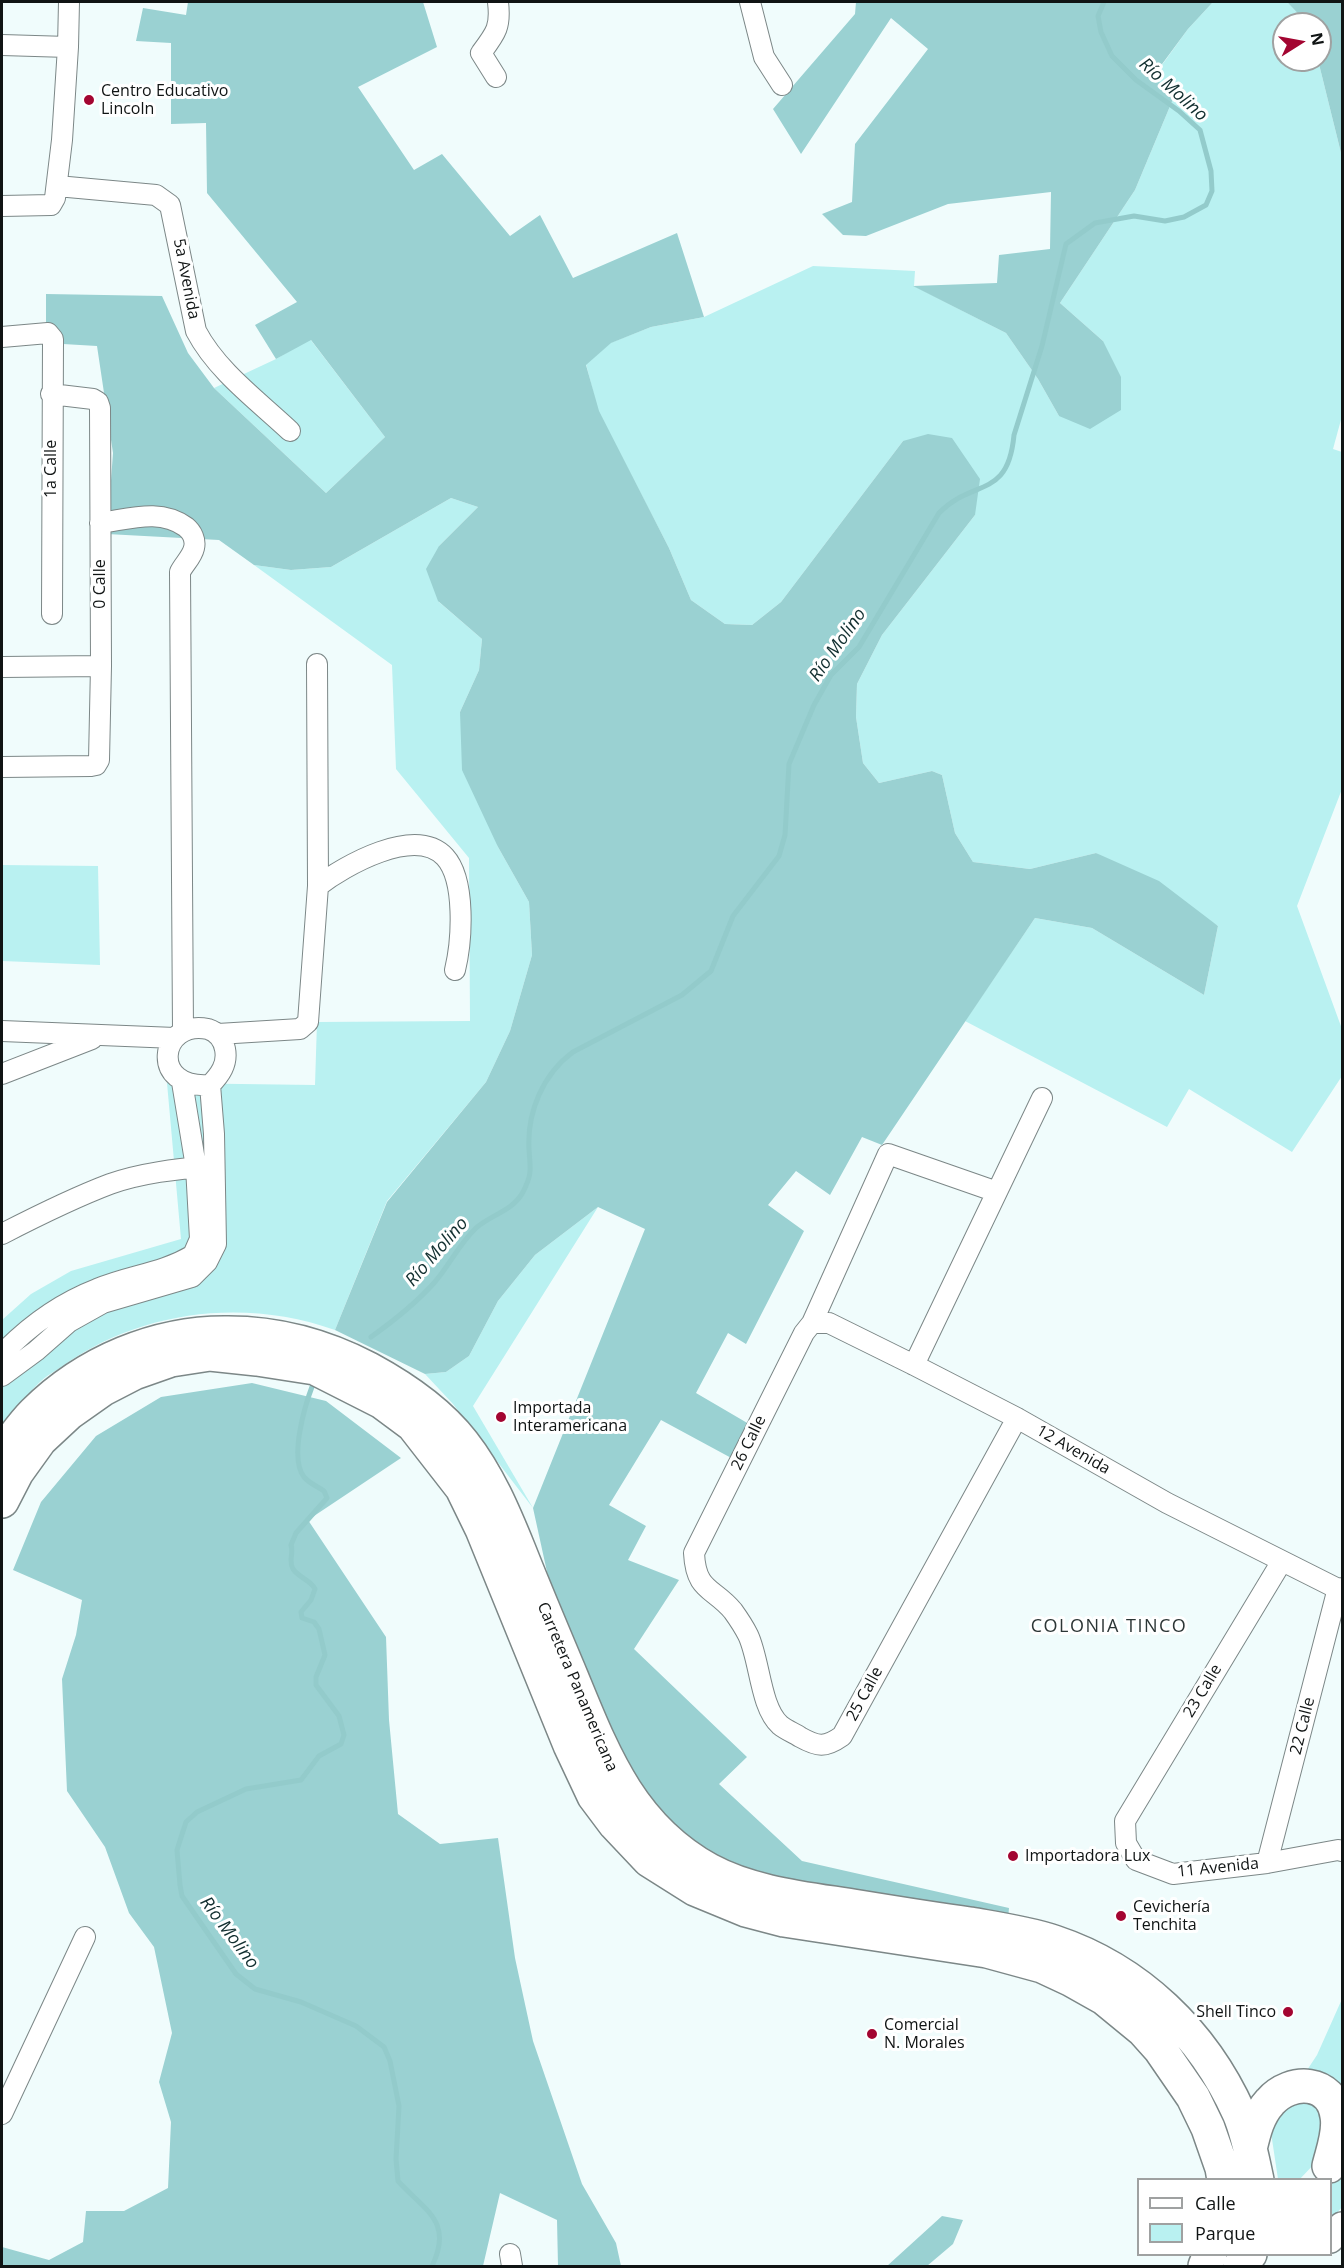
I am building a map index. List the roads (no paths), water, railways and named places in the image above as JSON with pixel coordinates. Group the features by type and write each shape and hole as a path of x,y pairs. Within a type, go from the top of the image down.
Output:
{"highway":[{"name":"Carretera Panamericana","path":"2,1453 34,1414 65,1386 111,1359 177,1336 244,1333 291,1339 344,1356 388,1379 450,1428 477,1462 507,1520 593,1731 615,1776 641,1814 664,1839 688,1858 714,1873 780,1894 1001,1929 1053,1941 1092,1958 1133,1982 1163,2005 1198,2044 1239,2114 1254,2164"},
{"name":"Carretera Panamericana","path":"2,1501 17,1472 40,1440 69,1413 103,1389 134,1373 171,1360 210,1354 315,1368 382,1402 413,1425 462,1488 482,1529 570,1745 594,1796 615,1824 649,1860 695,1889 746,1910 784,1920 987,1952 1042,1966 1072,1980 1104,1998 1143,2030 1167,2058 1193,2097 1208,2128 1224,2178"},
{"path":"1254,2164 1260,2118 1269,2103 1292,2086 1311,2086 1325,2094 1335,2108 1337,2131 1328,2165"}],"street":[{"path":"2,206 42,207 51,205 57,186 68,47 69,2"},
{"path":"496,77 481,53 498,30 500,19 498,2"},
{"path":"750,2 764,57 782,85"},
{"path":"2,45 68,47"},
{"name":"5a Avenida","path":"57,186 156,195 170,205 196,331 206,349 221,367 290,431"},
{"name":"1a Calle","path":"2,337 48,333 53,339 51,614"},
{"name":"0 Calle","path":"2,767 96,765 99,760 101,666 98,402 51,394"},
{"path":"100,523 163,516 183,525 190,531 194,540 194,548 180,572 179,1034 170,1046 168,1056 169,1066 174,1076 182,1082 198,1086 210,1085"},
{"path":"2,1031 100,1036 179,1034 194,1028 218,1034 300,1029 308,1022 318,886 317,664"},
{"path":"2,667 101,666"},
{"path":"318,886 341,870 393,849 417,845 439,852 452,867 459,898 460,926 456,970"},
{"path":"2,1354 21,1334 62,1306 98,1288 165,1269 193,1255 200,1239 210,1085 224,1068 226,1055 218,1034"},
{"path":"2,1074 100,1036"},
{"path":"2,1376 36,1351 69,1322 103,1303 192,1277 207,1262 216,1244 206,1166 182,1082"},
{"path":"914,1365 1042,1098"},
{"name":"26 Calle","path":"694,1554 808,1328 888,1154 997,1192"},
{"path":"2,1234 111,1184 138,1177 206,1166"},
{"name":"12 Avenida","path":"808,1328 829,1323 1017,1418 1167,1503 1340,1590"},
{"path":"2,1428 34,1414"},
{"name":"25 Calle","path":"694,1554 695,1569 701,1583 733,1611 747,1634 770,1708 779,1725 808,1741 822,1746 831,1744 842,1736 1017,1418"},
{"name":"23 Calle","path":"1125,1821 1282,1561"},
{"name":"22 Calle","path":"1268,1863 1340,1590"},
{"name":"11 Avenida","path":"1125,1821 1126,1843 1136,1860 1173,1875 1342,1851"},
{"path":"2,2115 85,1937"}],"waterway":[{"name":"Río Molino","path":"371,1337 404,1312 427,1290 476,1228 519,1198 530,1175 529,1135 534,1108 545,1083 562,1061 573,1052 682,995 711,971 733,916 779,856 785,835 789,764 814,705 831,675 859,647 939,513 952,502 997,479 1005,470 1042,346 1066,244 1095,223 1134,216 1165,221 1184,217 1206,205 1212,191 1211,171 1200,130 1179,111 1136,80 1112,56 1101,32 1098,16 1104,2"},
{"name":"Río Molino","path":"313,1384 300,1431 298,1457 304,1477 324,1491 327,1498 296,1533 291,1545 291,1563 293,1569 315,1589 311,1600 301,1612 302,1618 314,1622 319,1629 325,1655 316,1677 316,1685 339,1716 344,1735 341,1744 319,1756 301,1780 246,1789 197,1812 186,1822 177,1850 180,1885 182,1896 236,1974 255,1989 301,2002 356,2026 384,2047 390,2061 399,2106 396,2159 398,2181 426,2209 438,2227 440,2238 432,2266"}],"place":[{"name":"Centro Educativo Lincoln","path":"89,100"},
{"name":"Importada Interamericana","path":"501,1417"},
{"name":"Importadora Lux","path":"1013,1856"},
{"name":"Cevichería Tenchita","path":"1121,1916"},
{"name":"Shell Tinco","path":"1288,2012"},
{"name":"Comercial N. Morales","path":"872,2034"}],"district":[{"name":"COLONIA TINCO","path":"1109,1627"}]}
